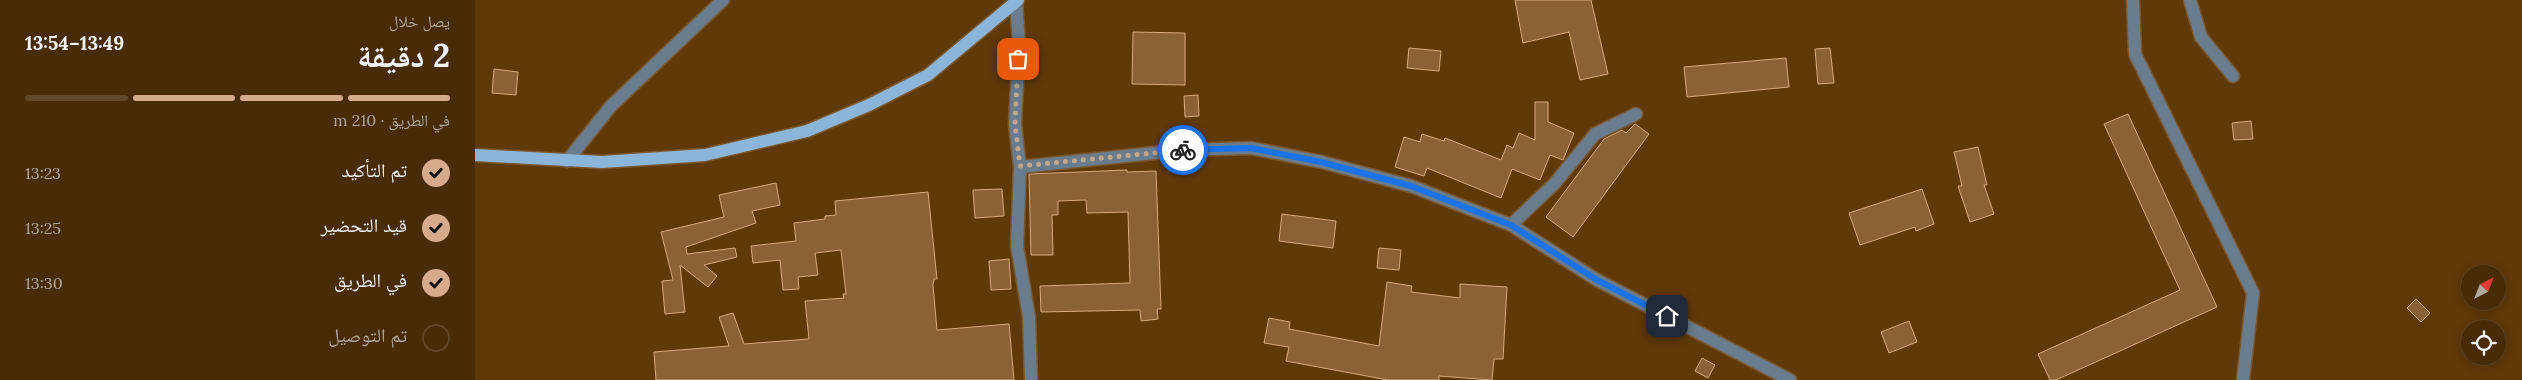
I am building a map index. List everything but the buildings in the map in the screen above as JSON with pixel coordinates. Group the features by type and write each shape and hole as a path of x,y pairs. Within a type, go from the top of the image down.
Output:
{"main road":[{"path":"475,155 602,162 705,155 807,131 869,105 928,75 1017,1"}],"street":[{"path":"567,161 611,106 723,0"},
{"path":"2133,0 2135,54 2253,293 2243,380"},
{"path":"2191,0 2201,37 2233,76"},
{"path":"1017,1 1019,43 1015,124 1020,166 1017,246 1029,317 1031,380"},
{"path":"1511,225 1555,183 1595,134 1636,114"},
{"path":"1020,166 1183,150 1251,148 1321,162 1411,186 1511,225 1597,280 1790,380"}],"way so far":[{"path":"1018,59 1015,124 1020,166 1183,150"}],"route":[{"path":"1183,150 1251,148 1321,162 1411,186 1511,225 1597,280 1667,316"}]}
